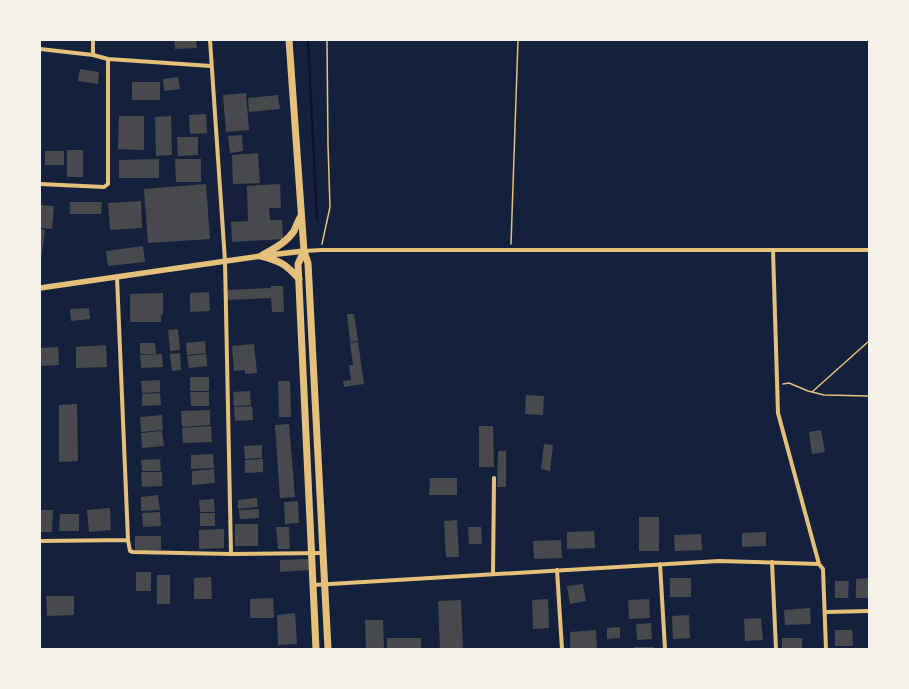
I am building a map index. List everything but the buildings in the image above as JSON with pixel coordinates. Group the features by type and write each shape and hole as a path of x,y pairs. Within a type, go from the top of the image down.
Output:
{"main road":[{"path":"289,40 304,251 308,263 328,649"},
{"path":"261,256 277,248 290,235 302,214"},
{"path":"304,251 298,264 316,649"},
{"path":"261,256 275,259 284,264 299,279"}],"street":[{"path":"93,40 93,55"},
{"path":"210,40 225,261 232,554"},
{"path":"40,49 93,55 108,60 211,66"},
{"path":"40,184 104,187 108,184 108,60"},
{"path":"40,288 261,256 321,250 869,250"},
{"path":"773,250 778,413 819,564 823,569 826,612 826,649"},
{"path":"117,277 128,540 130,551 232,554 323,553"},
{"path":"493,574 494,478"},
{"path":"40,541 128,540"},
{"path":"313,585 719,561 819,564"},
{"path":"772,562 776,649"},
{"path":"660,564 665,649"},
{"path":"557,570 562,649"},
{"path":"826,612 869,611"}],"path":[{"path":"321,250 330,207 327,40"},
{"path":"511,250 518,40"},
{"path":"811,392 869,342"},
{"path":"777,384 789,383 811,392 824,395 869,396"}],"waterway":[{"path":"308,40 317,219"}]}
